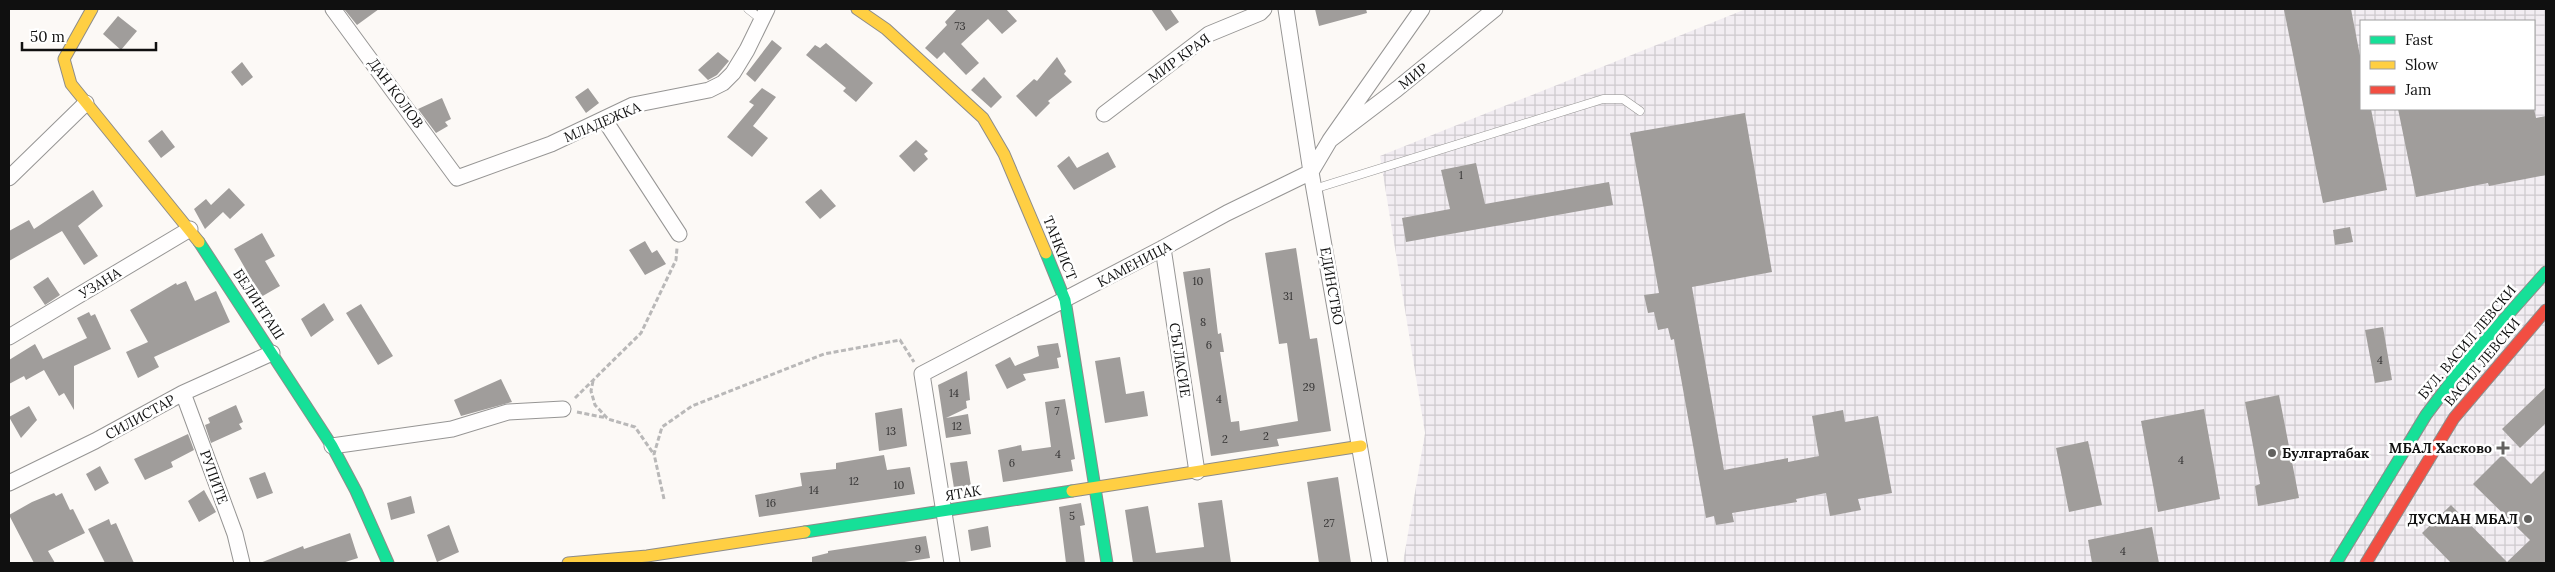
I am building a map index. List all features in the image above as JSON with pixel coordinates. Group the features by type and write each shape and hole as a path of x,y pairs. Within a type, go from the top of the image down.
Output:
{"street":[{"name":"БЕЛИНТАШ","path":"92,9 64,59 71,84 190,229 332,446 356,491 388,563"},
{"name":"ДАН КОЛОВ","path":"333,9 457,178"},
{"name":"ТАНКИСТ","path":"857,9 886,29 983,118 1004,154 1065,300 1107,563"},
{"name":"МИР","path":"1311,172 1330,140 1422,9"},
{"name":"МИР","path":"1330,140 1397,89 1495,9"},
{"name":"МИР КРАЯ","path":"1104,114 1209,34 1262,11 1287,13"},
{"name":"ЕДИНСТВО","path":"1287,13 1311,172 1361,446 1380,563"},
{"name":"МЛАДЕЖКА","path":"457,178 551,144 633,105 695,94 723,83 733,73 765,14"},
{"path":"9,178 86,104"},
{"path":"604,118 679,234"},
{"name":"КАМЕНИЦА","path":"922,374 1227,213 1311,172"},
{"name":"УЗАНА","path":"9,337 190,229"},
{"name":"СЪГЛАСИЕ","path":"1163,248 1197,472"},
{"name":"БУЛ. ВАСИЛ ЛЕВСКИ","path":"2336,563 2426,415 2465,363 2546,272"},
{"name":"ВАСИЛ ЛЕВСКИ","path":"2366,563 2454,418 2479,386 2546,310"},
{"name":"СИЛИСТАР","path":"9,482 95,441 183,393 272,353"},
{"path":"922,374 952,563"},
{"name":"РУПИТЕ","path":"183,393 235,534 236,561"},
{"path":"332,446 452,429 508,412 564,409"},
{"name":"ЯТАК","path":"568,563 647,556 1361,446"}],"lane":[{"path":"748,9 765,14"},
{"path":"1314,189 1602,99 1623,99 1640,111"}],"path":[{"path":"564,409 641,333 676,260 679,234"},
{"path":"654,454 662,427 692,406 824,354 900,340 922,374"},
{"path":"593,381 592,391 595,405 608,418"},
{"path":"564,409 608,418 635,427 654,454 664,500"}],"shaded area":[{"path":"1746,9 2546,9 2546,563 1403,563 1425,433 1380,156"}],"building":[{"path":"344,9 379,9 357,25"},
{"path":"957,9 1006,9 1017,21 1002,34 988,19 961,44 979,63 966,75 944,52 937,59 925,48 947,25 945,22"},
{"path":"1151,9 1170,9 1179,22 1166,31"},
{"path":"1315,9 1366,9 1367,13 1319,26"},
{"path":"2351,9 2360,56 2360,110 2371,110 2387,190 2323,203 2284,10"},
{"path":"118,16 137,31 121,50 103,34"},
{"path":"772,40 782,48 755,82 746,74"},
{"path":"826,43 873,83 856,102 843,91 846,88 806,55 815,45 820,48"},
{"path":"718,52 729,61 717,75 708,80 698,70"},
{"path":"1057,57 1066,71 1064,74 1072,82 1048,101 1050,103 1036,117 1016,96 1034,79 1037,81"},
{"path":"242,62 253,77 242,86 231,72"},
{"path":"984,77 1002,97 991,108 971,90"},
{"path":"588,88 599,103 586,113 575,97"},
{"path":"762,88 776,97 753,126 768,138 752,157 727,137 754,105 749,102"},
{"path":"442,98 451,119 445,122 448,126 436,133 418,109"},
{"path":"2398,110 2534,110 2536,118 2546,116 2546,175 2489,186 2488,183 2416,197"},
{"path":"1745,113 1772,272 1692,287 1724,470 1788,458 1788,462 1819,456 1812,416 1843,410 1845,422 1878,416 1892,493 1858,499 1861,510 1830,516 1826,493 1796,499 1797,502 1732,513 1734,522 1716,525 1714,516 1706,518 1674,339 1671,340 1668,328 1658,330 1654,312 1648,313 1644,295 1659,293 1630,133"},
{"path":"162,130 175,147 161,158 148,141"},
{"path":"916,140 928,151 924,154 928,159 914,172 899,156"},
{"path":"1108,152 1116,167 1074,190 1057,166 1069,156 1077,168"},
{"path":"1476,163 1485,204 1609,182 1613,205 1406,242 1402,218 1450,209 1441,170"},
{"path":"229,188 245,205 230,219 223,212 205,229 194,209 206,199 211,205"},
{"path":"821,189 836,206 820,219 805,202"},
{"path":"93,190 103,206 78,226 98,256 84,265 62,231 9,261 9,231 29,220 34,229"},
{"path":"2350,227 2353,242 2335,245 2333,230"},
{"path":"262,233 275,256 265,261 280,286 254,301 241,281 249,275 234,249"},
{"path":"645,241 652,253 657,250 666,264 645,275 629,250"},
{"path":"1296,248 1310,339 1317,338 1331,431 1277,439 1279,446 1211,456 1183,272 1210,268 1218,334 1221,333 1224,352 1220,352 1231,422 1239,421 1240,431 1298,421 1287,343 1279,344 1265,253"},
{"path":"48,277 60,295 45,305 33,287"},
{"path":"186,281 195,301 216,291 230,322 154,357 159,367 138,378 126,352 148,342 130,310 176,283 177,285"},
{"path":"324,303 334,320 311,337 301,319"},
{"path":"361,304 393,356 378,365 346,313"},
{"path":"89,312 91,316 95,314 111,349 74,366 74,410 64,393 59,396 44,370 26,380 24,376 9,384 9,360 35,344 43,359 87,338 77,318"},
{"path":"2383,327 2392,380 2375,383 2365,330"},
{"path":"1058,343 1061,357 1057,358 1059,368 1023,374 1026,380 1007,389 995,365 1010,357 1015,366 1039,356 1037,346"},
{"path":"1120,357 1126,394 1144,391 1148,416 1105,423 1095,361"},
{"path":"967,371 970,400 966,401 967,408 946,418 968,414 971,434 946,438 938,385"},
{"path":"501,379 512,402 461,416 454,400"},
{"path":"2546,387 2546,423 2520,448 2502,429"},
{"name":"Булгартабак","path":"2279,395 2299,498 2258,506 2255,486 2260,484 2245,402"},
{"path":"1065,399 1075,459 1071,460 1073,471 1003,482 998,450 1021,445 1022,451 1051,447 1045,402"},
{"path":"236,405 243,422 239,424 242,429 211,443 205,425 210,423 208,418"},
{"path":"29,406 37,420 21,438 9,417"},
{"path":"902,408 907,446 879,451 875,413"},
{"path":"2204,409 2220,499 2158,512 2141,421"},
{"path":"188,434 194,450 171,462 173,467 145,480 134,459"},
{"path":"2088,441 2102,505 2069,512 2056,448"},
{"path":"884,455 887,470 910,467 915,494 759,517 755,495 802,486 800,473 836,469 836,463"},
{"name":"ДУСМАН МБАЛ","path":"2502,455 2531,484 2546,469 2546,563 2451,563 2422,533 2451,505 2507,562 2530,540 2473,484"},
{"path":"967,461 971,486 954,488 950,463"},
{"path":"100,466 109,483 95,491 86,474"},
{"path":"265,472 273,493 257,499 249,478"},
{"path":"1338,477 1351,563 1319,563 1307,482"},
{"path":"204,490 216,512 199,522 188,501"},
{"path":"54,493 56,496 62,493 70,510 73,509 85,533 48,551 55,563 34,563 9,515 32,502"},
{"path":"411,496 415,513 391,520 387,503"},
{"path":"1222,500 1231,563 1133,563 1125,510 1148,506 1156,553 1204,547 1198,503"},
{"path":"1081,503 1085,525 1080,526 1085,563 1066,563 1059,507"},
{"path":"109,519 111,525 116,523 134,563 105,563 88,529"},
{"path":"449,525 459,552 437,562 427,535"},
{"path":"988,526 991,547 971,551 968,530"},
{"path":"2152,527 2159,563 2092,563 2088,540"},
{"path":"350,533 358,558 342,563 260,563 303,546 304,549"},
{"path":"926,536 930,558 898,563 812,563 812,557 828,553 828,551"}],"traffic: fast":[{"path":"199,242 332,446 356,491 388,563"},
{"path":"1046,253 1065,300 1107,563"},
{"path":"2336,563 2426,415 2465,363 2546,272"},
{"path":"805,532 1072,491"}],"traffic: slow":[{"path":"92,9 64,59 71,84 199,242"},
{"path":"857,9 886,29 983,118 1004,154 1046,253"},
{"path":"1072,491 1361,446"},
{"path":"568,563 647,556 805,532"}],"traffic: jam":[{"path":"2366,563 2454,418 2546,310"}],"place":[{"name":"МБАЛ Хасково","path":"2503,448"},
{"name":"Булгартабак","path":"2272,453"},
{"name":"ДУСМАН МБАЛ","path":"2528,519"}]}
